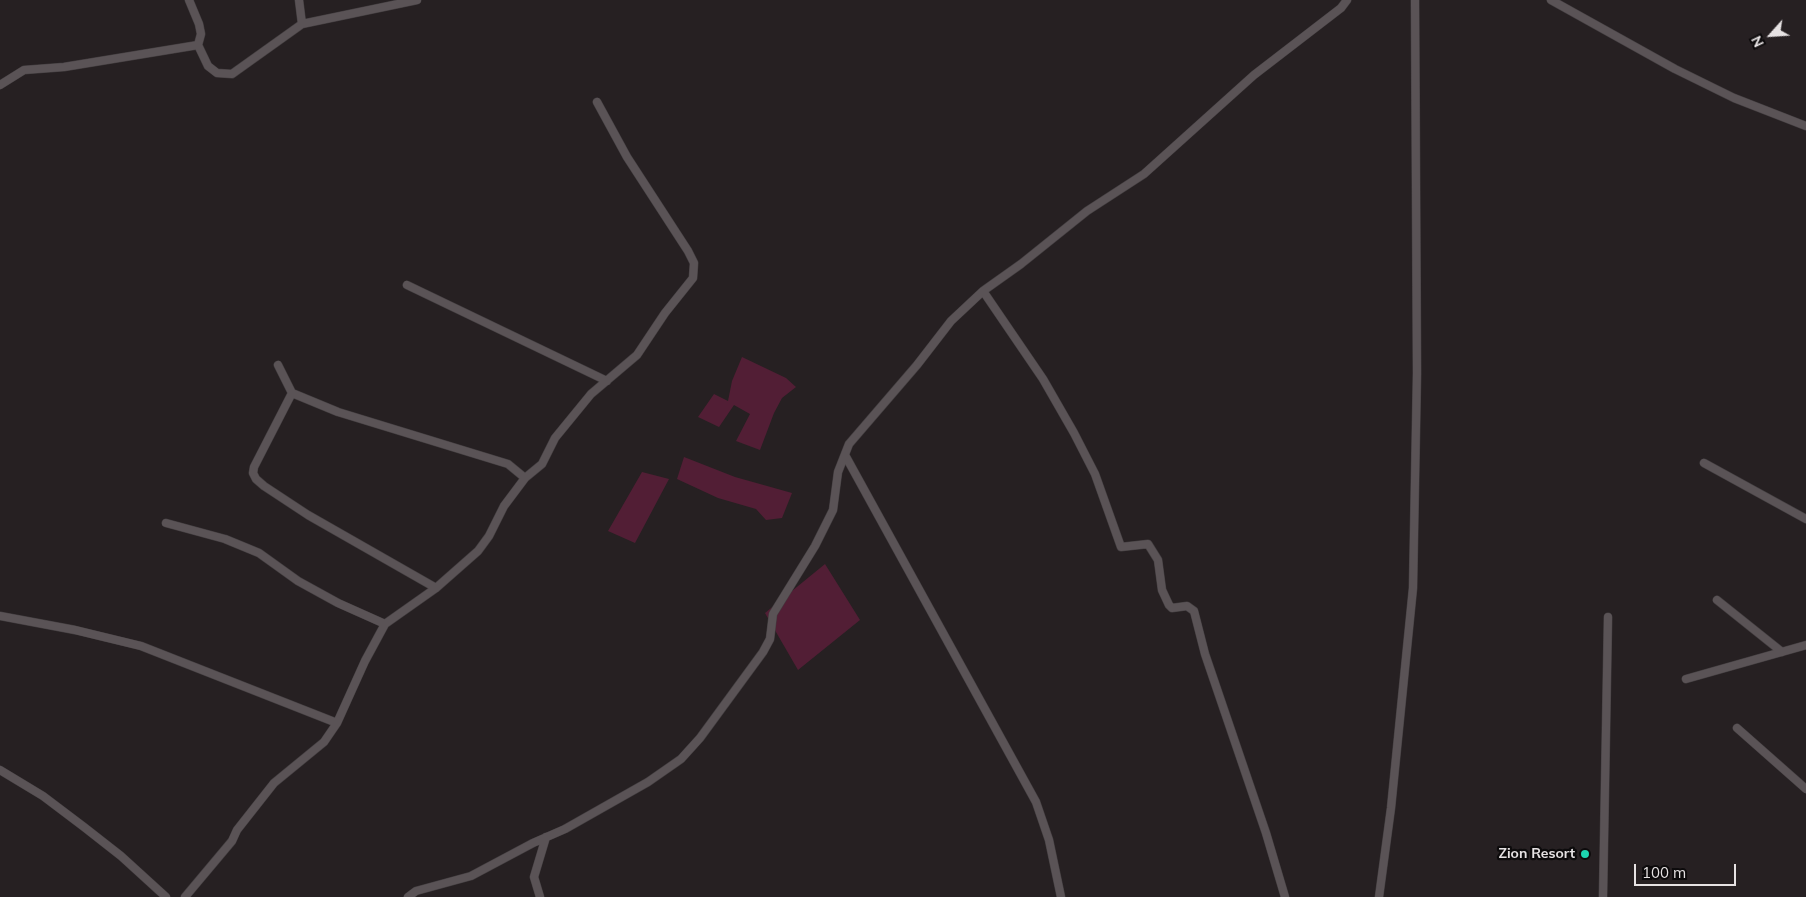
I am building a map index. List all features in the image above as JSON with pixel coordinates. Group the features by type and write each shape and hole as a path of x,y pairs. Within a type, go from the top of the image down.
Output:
{"street":[{"path":"189,0 199,24 201,34 198,45 208,66 217,73 232,74 302,24 417,0"},
{"path":"299,0 302,24"},
{"path":"408,897 416,892 471,876 546,838 648,782 681,759 700,738 764,652 770,639 773,614 815,546 833,510 838,472 850,444 911,373 951,321 983,291 1021,264 1087,211 1144,174 1254,75 1341,8 1347,0"},
{"path":"1379,897 1391,808 1413,588 1417,373 1415,0"},
{"path":"1551,0 1675,69 1734,98 1806,126"},
{"path":"0,85 24,70 64,66 198,45"},
{"path":"185,897 232,841 237,830 274,784 311,755 324,742 337,723 365,661 386,624 436,588 478,551 504,506 525,478 542,464 554,438 578,408 607,380 627,366 637,355 665,313 693,278 694,263 627,156 597,102"},
{"path":"407,285 607,380"},
{"path":"983,291 1043,380 1074,432 1095,474 1121,547 1148,544 1158,560 1162,590 1168,605 1172,608 1187,606 1194,611 1205,654 1266,833 1285,897"},
{"path":"278,365 292,394 338,412 508,464 525,478"},
{"path":"292,394 254,467 253,473 256,479 308,515 436,588"},
{"path":"845,455 1036,802 1049,840 1061,897"},
{"path":"1704,463 1806,519"},
{"path":"166,522 225,538 259,553 298,581 386,624"},
{"path":"1716,600 1782,652"},
{"path":"0,616 75,630 141,646 337,723"},
{"path":"1603,897 1608,617"},
{"path":"1686,679 1806,645"},
{"path":"1737,728 1806,789"},
{"path":"0,770 44,796 121,856 166,897"},
{"path":"540,897 534,876 546,838"}],"shaded area":[{"path":"742,357 786,378 796,387 782,398 774,413 760,450 736,441 750,414 734,405 719,427 698,417 714,394 728,401 732,381"},
{"path":"684,457 735,477 792,493 782,518 766,520 756,509 718,498 677,479"},
{"path":"642,472 669,479 635,543 608,531"},
{"path":"825,564 860,620 798,670 765,613"}],"place":[{"name":"Zion Resort","path":"1585,854"}]}
